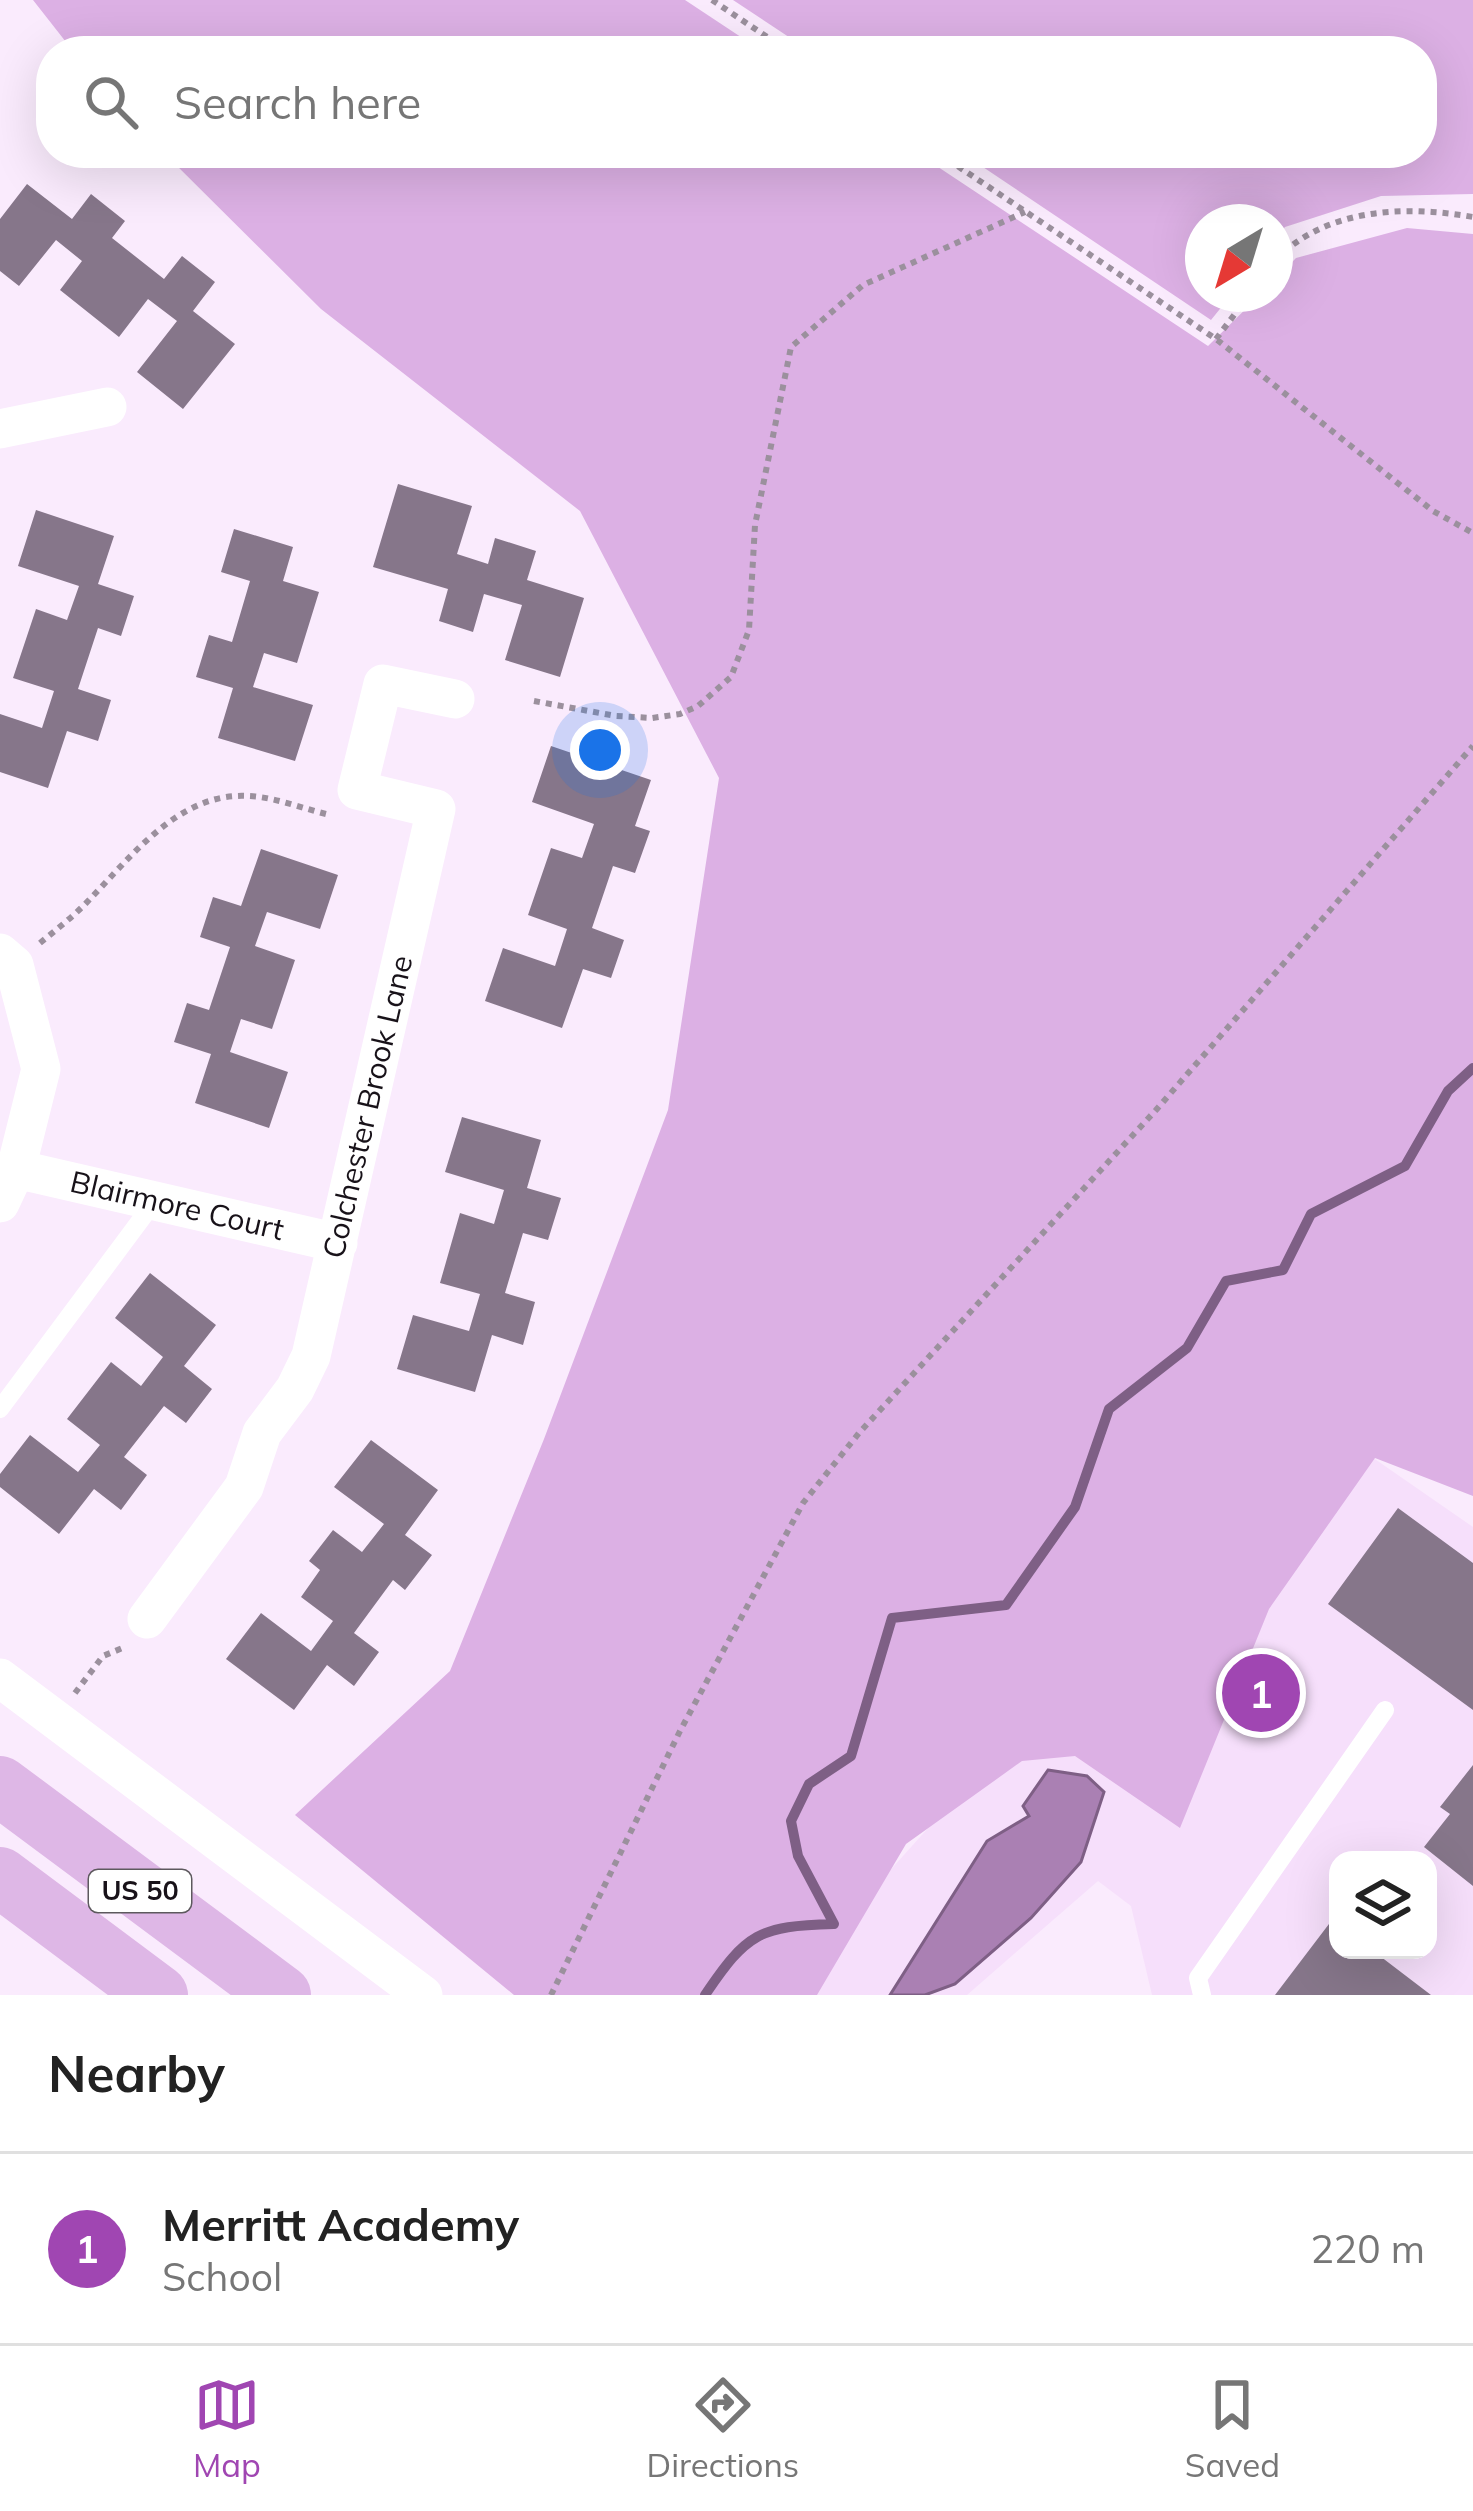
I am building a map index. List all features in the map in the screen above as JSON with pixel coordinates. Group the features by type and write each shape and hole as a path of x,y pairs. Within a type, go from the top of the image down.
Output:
{"main road":[{"name":"US 50","path":"0,1786 280,1995"},
{"name":"US 50","path":"0,1877 158,1995"}],"street":[{"path":"0,429 107,407"},
{"name":"Colchester Brook Lane","path":"148,1618 244,1486 262,1433 305,1373 338,1244 436,809 357,790 383,684 454,699"},
{"path":"7,959 41,1069 8,1186"},
{"name":"Blairmore Court","path":"8,1186 154,1202 338,1244"},
{"path":"0,1678 423,1995"}],"lane":[{"path":"0,1409 154,1202"},
{"path":"1202,1995 1198,1978 1385,1711"}],"path":[{"path":"712,0 766,36"},
{"path":"960,168 1216,339 1432,511 1473,533"},
{"path":"1293,244 1329,223 1414,211 1473,217"},
{"path":"534,701 652,718 698,706 731,677 749,630 755,525 791,347 862,285 1025,212"},
{"path":"1216,339 1236,312"},
{"path":"551,1995 680,1731 803,1503 860,1432 1156,1110 1473,746"},
{"path":"7,959 86,904 155,831 196,808 225,797 251,796 340,817"},
{"path":"70,1701 103,1656 130,1646 148,1618"}],"shaded area":[{"path":"33,0 685,0 739,36 61,36"},
{"path":"733,0 1473,0 1473,194 1381,196 1293,224 1293,204 1185,204 1185,303 984,168 1437,168 1437,36 787,36"},
{"path":"179,168 940,168 1208,346 1243,312 1293,312 1296,258 1407,228 1473,234 1473,1496 1375,1458 1269,1609 1180,1828 1075,1756 1022,1761 906,1844 817,1995 514,1995 295,1815 450,1671 668,1110 719,778 580,511 321,309"},
{"path":"1304,1410 1473,1527 1473,1995 1152,1995 1131,1906 1098,1881 967,1995 778,1995"},
{"path":"1048,1770 1087,1776 1104,1792 1081,1862 1031,1918 955,1984 925,1995 890,1995 987,1841 1029,1816 1023,1806"}],"building":[{"path":"27,184 72,219 91,194 125,221 112,238 164,279 182,256 215,282 193,311 235,344 183,409 137,372 177,321 148,299 119,337 60,290 82,261 56,240 19,286 0,271 0,219"},
{"path":"398,484 472,506 457,554 488,564 495,538 536,551 527,580 584,598 560,677 505,660 522,605 484,594 473,632 439,621 448,589 373,567"},
{"path":"36,510 114,536 98,584 134,596 121,636 98,628 78,689 111,700 98,741 67,731 48,788 0,772 0,714 42,728 54,691 13,678 36,609 67,620 79,586 18,566"},
{"path":"234,529 293,547 283,581 319,592 297,663 264,653 253,687 313,705 295,761 218,738 233,688 196,677 209,635 232,642 250,581 221,572"},
{"path":"551,746 651,780 635,826 650,831 635,873 613,866 592,928 624,940 611,978 583,969 562,1028 485,1001 503,948 555,966 567,929 528,915 551,848 582,858 594,824 532,802"},
{"path":"261,849 338,875 320,929 267,912 255,946 295,960 272,1029 241,1019 230,1052 288,1072 269,1128 195,1103 211,1054 174,1042 187,1003 209,1010 230,947 200,937 213,897 241,906"},
{"path":"462,1117 541,1140 527,1188 561,1198 548,1240 523,1233 505,1293 535,1302 523,1345 492,1335 475,1392 397,1369 413,1315 469,1331 480,1294 440,1283 460,1213 494,1224 504,1190 445,1172"},
{"path":"150,1273 216,1325 184,1366 212,1389 186,1423 164,1406 124,1457 147,1475 121,1510 94,1489 59,1534 0,1487 0,1474 30,1435 78,1472 100,1445 67,1419 111,1362 141,1386 163,1357 115,1318"},
{"path":"371,1440 438,1490 405,1535 432,1555 405,1590 393,1580 354,1633 379,1652 354,1686 327,1665 294,1710 226,1659 261,1613 311,1651 333,1621 301,1597 320,1570 309,1561 333,1530 362,1552 384,1524 334,1487"},
{"path":"1398,1508 1473,1563 1473,1710 1328,1604"},
{"path":"1473,1765 1473,1886 1437,1857 1437,1851 1424,1847 1450,1814 1440,1807"},
{"path":"1329,1924 1329,1959 1384,1959 1431,1995 1275,1995"}],"waterway":[{"path":"705,1995 732,1958 757,1937 788,1927 834,1924 798,1856 791,1821 809,1784 851,1756 892,1618 1006,1605 1075,1507 1109,1409 1187,1348 1226,1281 1283,1270 1311,1214 1405,1166 1448,1091 1473,1068"}],"place":[{"name":"Merritt Academy","path":"1261,1693"}]}
